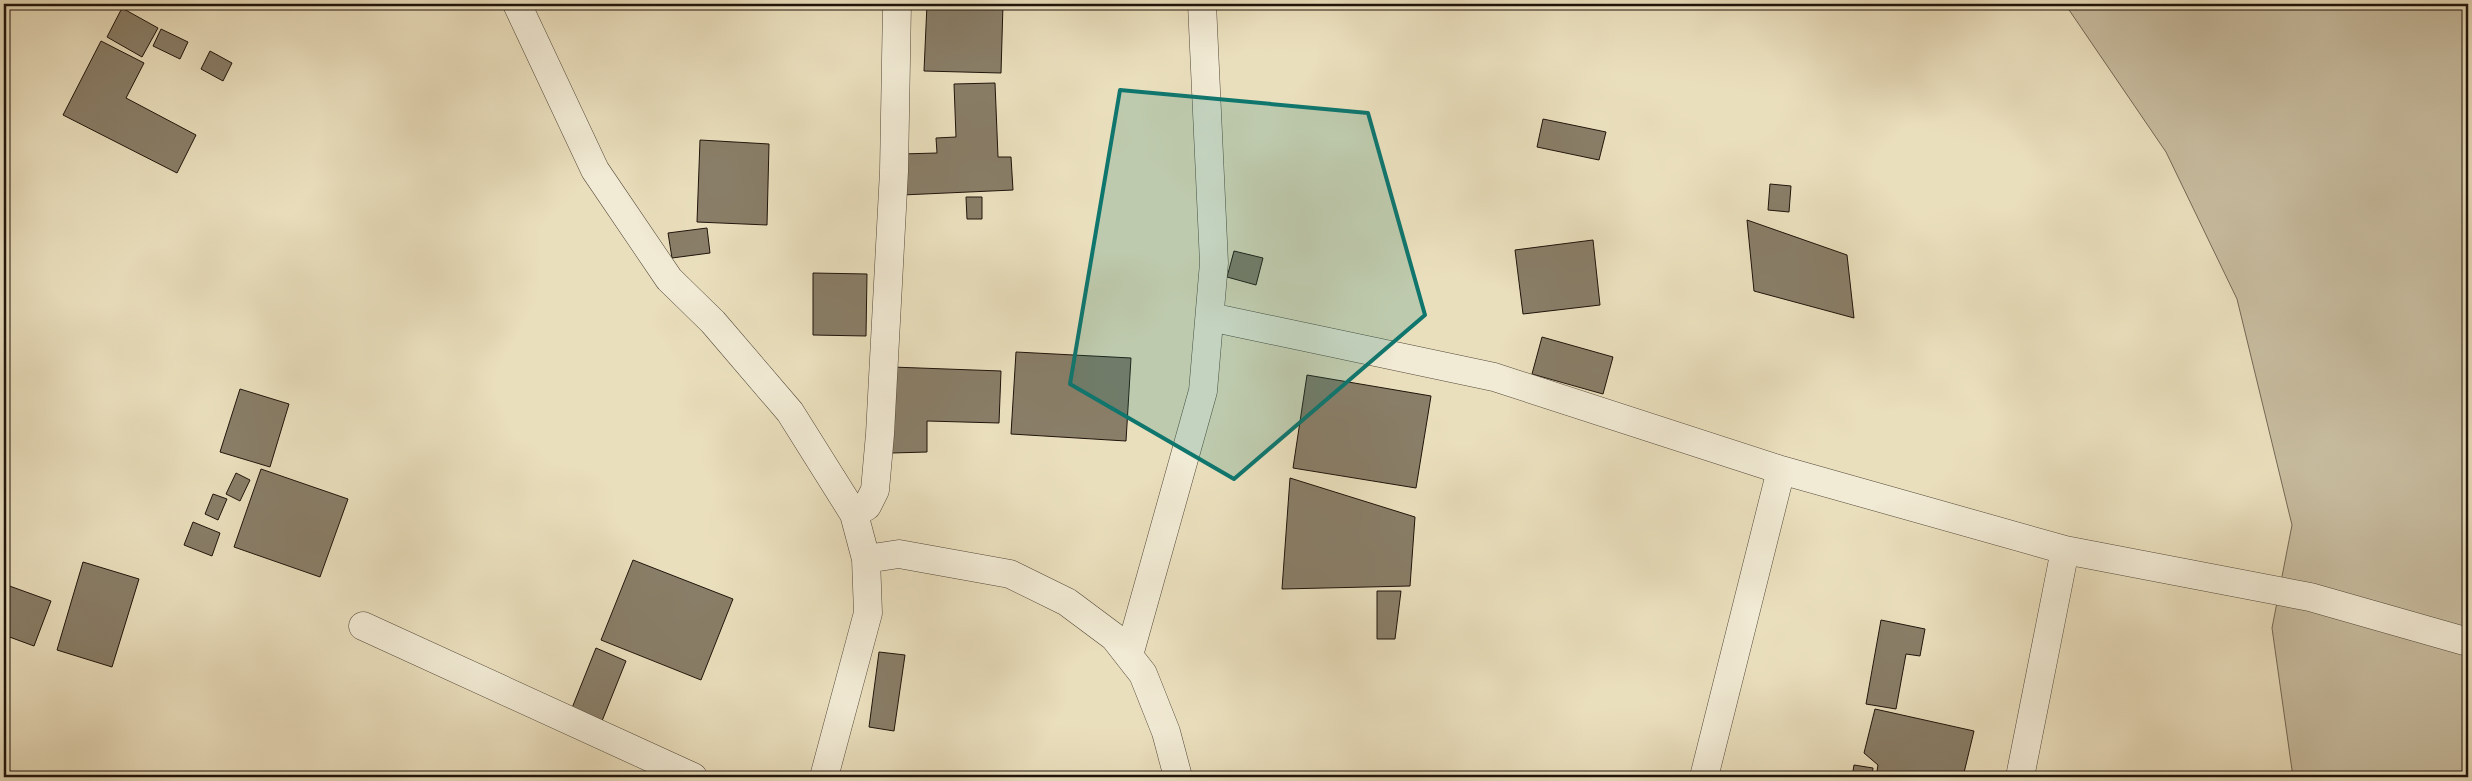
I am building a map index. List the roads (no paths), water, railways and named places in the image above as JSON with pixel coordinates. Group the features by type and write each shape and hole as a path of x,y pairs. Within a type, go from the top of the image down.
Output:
{"street":[{"path":"517,4 595,170 669,278 713,322 790,412 854,514 866,559 868,613 824,777"},
{"path":"854,514 867,506 875,490 880,434 894,171 897,4"},
{"path":"1129,656 1203,391 1214,263 1202,4"},
{"path":"1210,317 1494,377 1781,470 2065,550 2310,597 2468,642"},
{"path":"1704,777 1781,470"},
{"path":"2020,777 2065,550"},
{"path":"866,559 899,554 1010,574 1067,602 1114,637 1143,674 1166,732 1178,777"},
{"path":"363,626 693,777"}]}
